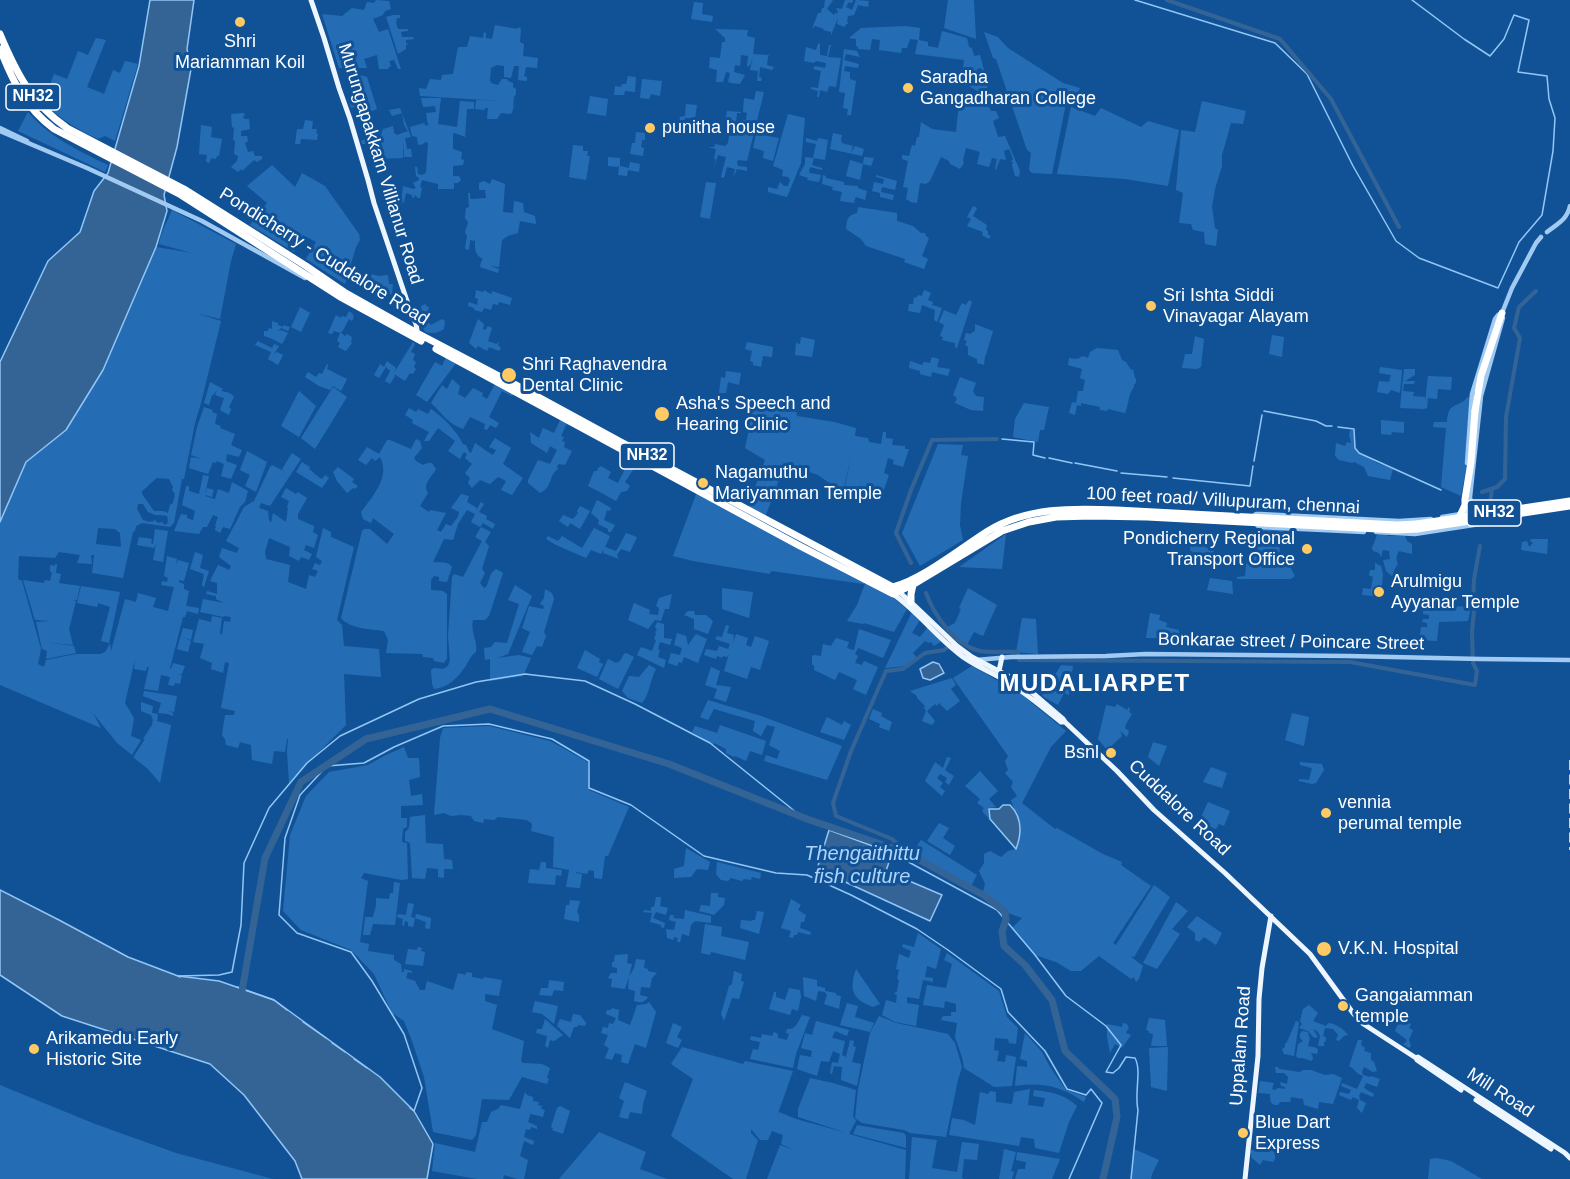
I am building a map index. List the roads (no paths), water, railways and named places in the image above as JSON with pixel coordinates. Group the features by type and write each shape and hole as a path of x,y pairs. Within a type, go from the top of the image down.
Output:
{"highway":[{"name":"NH32","path":"0,34 10,59 31,95 54,119 87,142"},
{"name":"NH32","path":"0,49 12,80 39,118 54,129 87,142 182,192"},
{"name":"Pondicherry - Cuddalore Road","path":"182,192 416,335"},
{"name":"Pondicherry - Cuddalore Road","path":"182,192 342,298 416,335 894,591"},
{"path":"1459,518 1466,505 1480,382 1502,313"},
{"name":"100 feet road/ Villupuram, chennai","path":"1417,527 1475,513 1570,501"},
{"path":"1466,505 1475,513"},
{"name":"100 feet road/ Villupuram, chennai","path":"894,591 914,585 998,526 1022,516 1065,509 1417,527 1570,506"},
{"name":"100 feet road/ Villupuram, chennai","path":"894,591 904,583 934,569"},
{"path":"911,602 914,585"}],"main road":[{"name":"Murungapakkam Villianur Road","path":"311,0 350,119 374,203 416,324 416,335"},
{"name":"Cuddalore Road","path":"894,591 911,602 942,635"},
{"name":"Cuddalore Road","path":"894,591 962,653 1013,686 1061,722 1065,722"},
{"path":"999,671 1002,657"},
{"name":"Cuddalore Road","path":"972,659 999,671 1048,705 1154,810 1205,853 1271,916"},
{"name":"Mill Road","path":"1271,916 1315,959 1362,1023 1416,1058 1418,1057 1568,1157"},
{"name":"Uppalam Road","path":"1245,1179 1258,1056 1262,968 1271,916"}],"street":[{"path":"0,130 26,139 177,209 313,280"},
{"path":"1546,232 1567,216 1570,206"},
{"path":"1475,513 1471,505 1471,491 1485,378 1502,324 1502,313 1512,288 1541,237"},
{"path":"1471,491 1465,487 1464,483 1468,460 1472,394 1495,319 1502,313"},
{"path":"1518,505 1519,518 1415,534 1260,527 1253,520 1256,514 1260,514 1409,521 1475,513 1518,505"},
{"name":"Bonkarae street / Poincare Street","path":"972,659 993,656 1154,654 1570,660"}],"water":[{"path":"150,0 194,0 187,49 191,69 177,147 164,195 167,211 156,247 103,370 66,430 26,462 0,522 0,362 48,261 80,232 94,191 108,173 139,66"},
{"path":"933,662 939,664 944,673 930,680 923,678 920,669"},
{"path":"1003,805 1010,805 1019,820 1020,831 1016,849 990,819 989,809 999,809"},
{"name":"Thengaithittu fish culture","path":"829,830 892,853 886,871 942,895 930,921 817,869"},
{"path":"0,890 128,957 178,976 219,981 274,1000 380,1077 414,1111 433,1144 427,1179 302,1179 295,1161 244,1095 210,1064 62,1016 0,975"}],"waterway":[{"path":"1135,0 1275,43 1307,74 1353,166 1396,241 1419,258 1498,288 1519,242 1542,215 1553,151 1555,118 1549,99 1547,76 1518,72 1529,20 1514,15 1504,39 1490,56 1412,0"},
{"path":"1167,0 1280,39 1331,99 1399,227"},
{"path":"1482,492 1497,487 1505,479 1506,417 1520,338 1514,328 1519,307 1536,291"},
{"path":"1264,411 1332,426"},
{"path":"1254,461 1262,415"},
{"path":"1338,427 1354,429 1355,448 1359,453 1441,490"},
{"path":"911,563 896,533 932,440 997,439"},
{"path":"1002,439 1034,442 1033,455 1045,458"},
{"path":"1049,458 1072,463"},
{"path":"1075,463 1117,471"},
{"path":"1173,478 1250,486 1253,466"},
{"path":"1121,473 1167,477"},
{"path":"1490,504 1492,489"},
{"path":"926,593 940,620 962,643 980,651 1018,652 1019,660 1350,662 1475,685 1477,671 1473,663 1473,604 1474,579 1480,546"},
{"path":"907,853 892,839 836,816 833,803 851,751 886,671 903,669 925,653 944,650 950,645"},
{"path":"180,977 178,976 219,975 232,972 241,925 244,863 269,808 307,763 340,736 419,699 476,682 525,674 585,681 710,743 807,821 879,846 997,910 1066,996 1106,1026 1121,1045 1106,1072 1113,1073 1126,1057 1135,1058 1138,1069 1138,1110 1131,1179"},
{"path":"241,997 265,858 301,782 366,739 490,709 669,764 807,819 907,853 985,896 1005,912 1006,920 1002,931 1004,946 1025,965 1052,1000 1065,1051 1115,1099 1117,1117 1103,1179"},
{"path":"410,1108 414,1111 422,1088 404,1034 372,981 351,952 297,933 279,915 285,838 300,795 327,766 364,763 443,726 489,724 552,739 589,761 589,788 631,805 704,856 776,873 807,875 917,929 1001,989 1008,1012 1045,1051 1067,1089 1086,1095 1091,1089 1102,1103 1069,1179"},
{"path":"237,987 274,1000 287,1010"},
{"path":"303,1022 326,1038"},
{"path":"332,1043 345,1052"},
{"path":"354,1059 367,1068"}],"railway":[{"path":"1570,760 1570,850"}],"place":[{"name":"Shri Mariamman Koil","path":"240,22"},
{"name":"Saradha Gangadharan College","path":"908,88"},
{"name":"punitha house","path":"650,128"},
{"name":"Sri Ishta Siddi Vinayagar Alayam","path":"1151,306"},
{"name":"Shri Raghavendra Dental Clinic","path":"509,375"},
{"name":"Asha's Speech and Hearing Clinic","path":"662,414"},
{"name":"Nagamuthu Mariyamman Temple","path":"703,483"},
{"name":"Pondicherry Regional Transport Office","path":"1307,549"},
{"name":"Arulmigu Ayyanar Temple","path":"1379,592"},
{"name":"Bsnl","path":"1111,753"},
{"name":"vennia perumal temple","path":"1326,813"},
{"name":"V.K.N. Hospital","path":"1324,949"},
{"name":"Gangaiamman temple","path":"1343,1006"},
{"name":"Arikamedu Early Historic Site","path":"34,1049"},
{"name":"Blue Dart Express","path":"1243,1133"}],"district":[{"name":"MUDALIARPET","path":"1095,684"}]}
